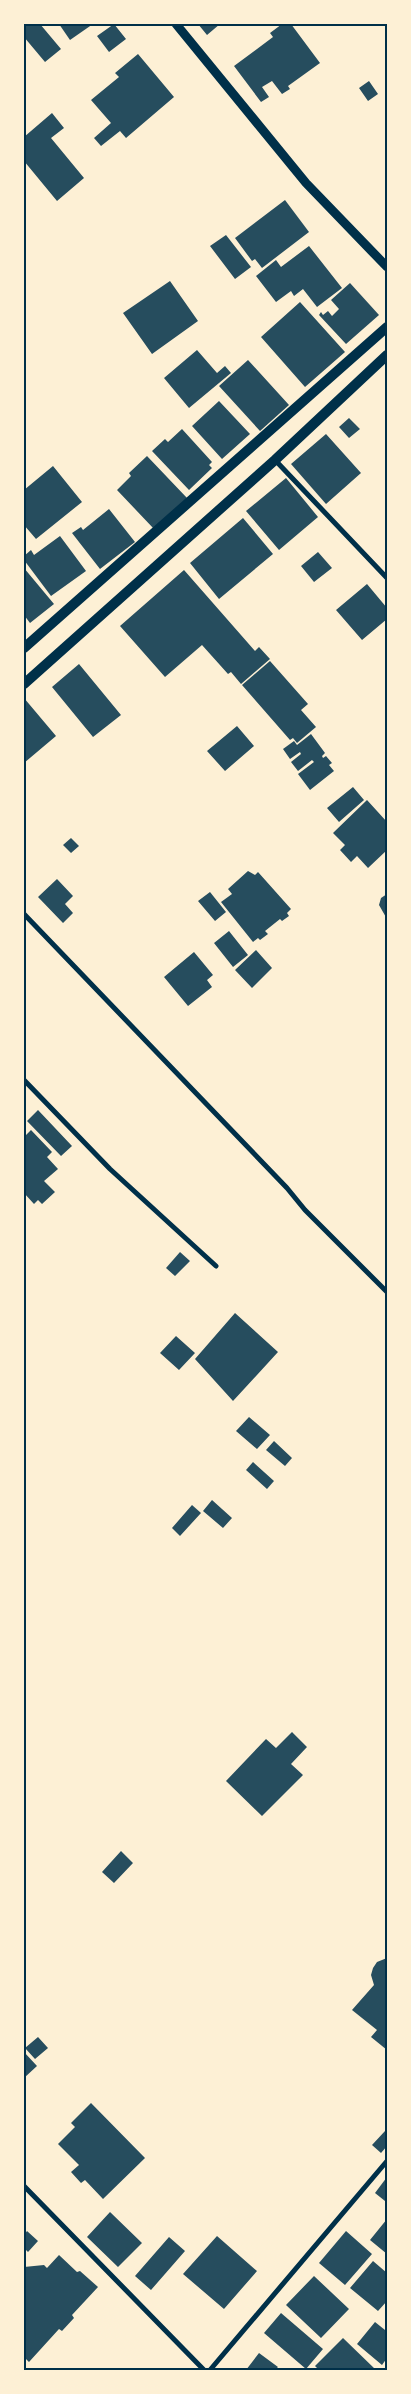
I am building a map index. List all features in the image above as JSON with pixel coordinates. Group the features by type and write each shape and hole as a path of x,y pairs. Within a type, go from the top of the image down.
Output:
{"main road":[{"path":"24,648 387,327"},
{"path":"24,684 275,460 387,355"}],"street":[{"path":"176,24 306,182 387,267"},
{"path":"275,460 387,578"},
{"path":"24,914 225,1123 305,1210 387,1292"},
{"path":"24,1080 110,1168 216,1266"},
{"path":"210,2370 387,2161"},
{"path":"24,2186 204,2370"}],"building":[{"path":"24,24 40,24 61,49 45,62 24,37"},
{"path":"59,24 93,24 70,40"},
{"path":"114,24 126,39 109,52 97,36"},
{"path":"198,24 220,24 207,35"},
{"path":"282,24 291,24 320,63 288,86 290,89 282,94 272,81 262,87 269,97 261,102 234,66 273,37 270,33"},
{"path":"138,54 174,97 126,138 120,131 101,146 94,138 111,123 91,100 119,77 115,73"},
{"path":"369,81 378,94 368,101 359,88"},
{"path":"52,113 64,128 51,138 84,178 57,201 24,161 24,137"},
{"path":"285,200 309,232 262,268 255,259 252,261 235,238"},
{"path":"226,235 251,267 235,279 210,246"},
{"path":"309,246 342,288 317,307 303,289 294,296 291,291 276,302 256,276 276,260 281,267"},
{"path":"170,281 198,321 152,354 123,313"},
{"path":"350,283 379,315 346,344 319,315 321,312 323,315 328,311 332,316 339,309 331,300"},
{"path":"300,302 345,352 305,387 261,337"},
{"path":"197,350 217,373 225,366 231,373 189,408 164,378"},
{"path":"248,360 289,405 260,431 219,386"},
{"path":"219,401 250,434 222,459 192,426"},
{"path":"349,418 360,429 349,438 339,427"},
{"path":"182,429 212,462 209,465 212,468 189,490 152,451 165,439 168,442"},
{"path":"326,434 361,473 326,504 291,464"},
{"path":"147,456 187,498 154,529 117,490 131,476 129,473"},
{"path":"53,466 82,502 36,539 24,525 24,490"},
{"path":"286,478 318,517 279,550 246,511"},
{"path":"109,509 135,542 100,569 72,533 81,527 83,530"},
{"path":"243,518 273,554 219,599 190,563"},
{"path":"60,536 86,571 51,596 24,560 24,556 31,550 34,555"},
{"path":"318,552 332,568 314,582 301,566"},
{"path":"24,568 54,604 30,623 24,615"},
{"path":"184,570 255,651 259,647 270,659 241,684 231,672 228,674 202,645 165,677 120,626"},
{"path":"367,584 387,608 387,619 362,640 336,610"},
{"path":"270,661 308,704 301,710 316,727 297,743 293,738 290,740 242,685"},
{"path":"79,664 121,715 93,737 52,687"},
{"path":"24,698 56,736 24,763"},
{"path":"237,726 254,746 225,771 207,751"},
{"path":"311,734 325,753 322,756 323,758 326,756 332,763 329,765 334,771 310,790 298,774 314,762 312,760 298,771 291,762 301,754 300,752 290,759 283,749 294,741 297,745"},
{"path":"353,787 364,800 339,822 327,808"},
{"path":"367,800 387,822 387,850 368,868 357,856 351,862 340,850 345,845 333,833"},
{"path":"71,838 79,846 71,853 63,845"},
{"path":"248,871 255,875 258,872 291,909 287,913 289,916 282,921 280,919 265,931 268,934 260,940 258,938 253,942 221,902 232,894 228,889"},
{"path":"57,879 73,896 65,904 73,913 63,923 38,897"},
{"path":"210,892 226,912 215,921 198,901"},
{"path":"387,894 387,919 379,905 381,898"},
{"path":"229,931 248,955 233,967 214,943"},
{"path":"256,950 272,968 252,988 235,970"},
{"path":"194,952 213,975 207,980 212,987 188,1006 164,977"},
{"path":"38,1110 72,1146 61,1156 27,1121"},
{"path":"31,1130 52,1152 47,1157 58,1169 44,1181 55,1192 42,1204 38,1200 34,1204 24,1193 24,1137"},
{"path":"180,1252 190,1261 175,1276 166,1268"},
{"path":"235,1313 278,1352 233,1401 195,1359"},
{"path":"176,1336 195,1353 179,1370 160,1353"},
{"path":"249,1417 270,1435 257,1449 236,1431"},
{"path":"274,1441 292,1458 285,1466 266,1450"},
{"path":"253,1462 274,1481 267,1489 246,1470"},
{"path":"212,1500 232,1518 223,1528 203,1511"},
{"path":"192,1505 201,1513 180,1536 172,1528"},
{"path":"292,1732 307,1747 291,1764 303,1775 262,1816 226,1781 266,1739 276,1748"},
{"path":"121,1851 133,1863 114,1883 102,1872"},
{"path":"387,1958 387,2050 371,2037 377,2030 352,2010 374,1985 371,1975 377,1962"},
{"path":"38,2037 48,2048 35,2059 25,2048"},
{"path":"24,2052 37,2066 24,2078"},
{"path":"91,2103 145,2158 103,2199 85,2180 81,2183 71,2172 79,2165 58,2144 75,2127 71,2123"},
{"path":"385,2131 387,2133 387,2146 381,2153 372,2145"},
{"path":"387,2177 387,2199 385,2201 375,2193"},
{"path":"110,2212 142,2243 118,2267 87,2237"},
{"path":"387,2219 387,2254 370,2240"},
{"path":"27,2231 38,2241 28,2252 24,2248 24,2235"},
{"path":"346,2231 372,2254 345,2285 319,2263"},
{"path":"217,2236 257,2271 224,2309 183,2274"},
{"path":"169,2237 185,2251 151,2290 135,2276"},
{"path":"59,2255 77,2272 80,2271 98,2287 72,2315 74,2318 62,2331 59,2329 29,2362 24,2357 24,2267 44,2265 47,2268"},
{"path":"373,2261 387,2273 387,2301 378,2311 350,2288"},
{"path":"314,2276 349,2309 321,2338 286,2305"},
{"path":"281,2313 323,2349 306,2369 264,2333"},
{"path":"375,2322 385,2330 387,2327 387,2358 382,2365 357,2344"},
{"path":"343,2338 376,2370 319,2370 315,2366"},
{"path":"259,2353 278,2367 275,2370 246,2370"}]}
